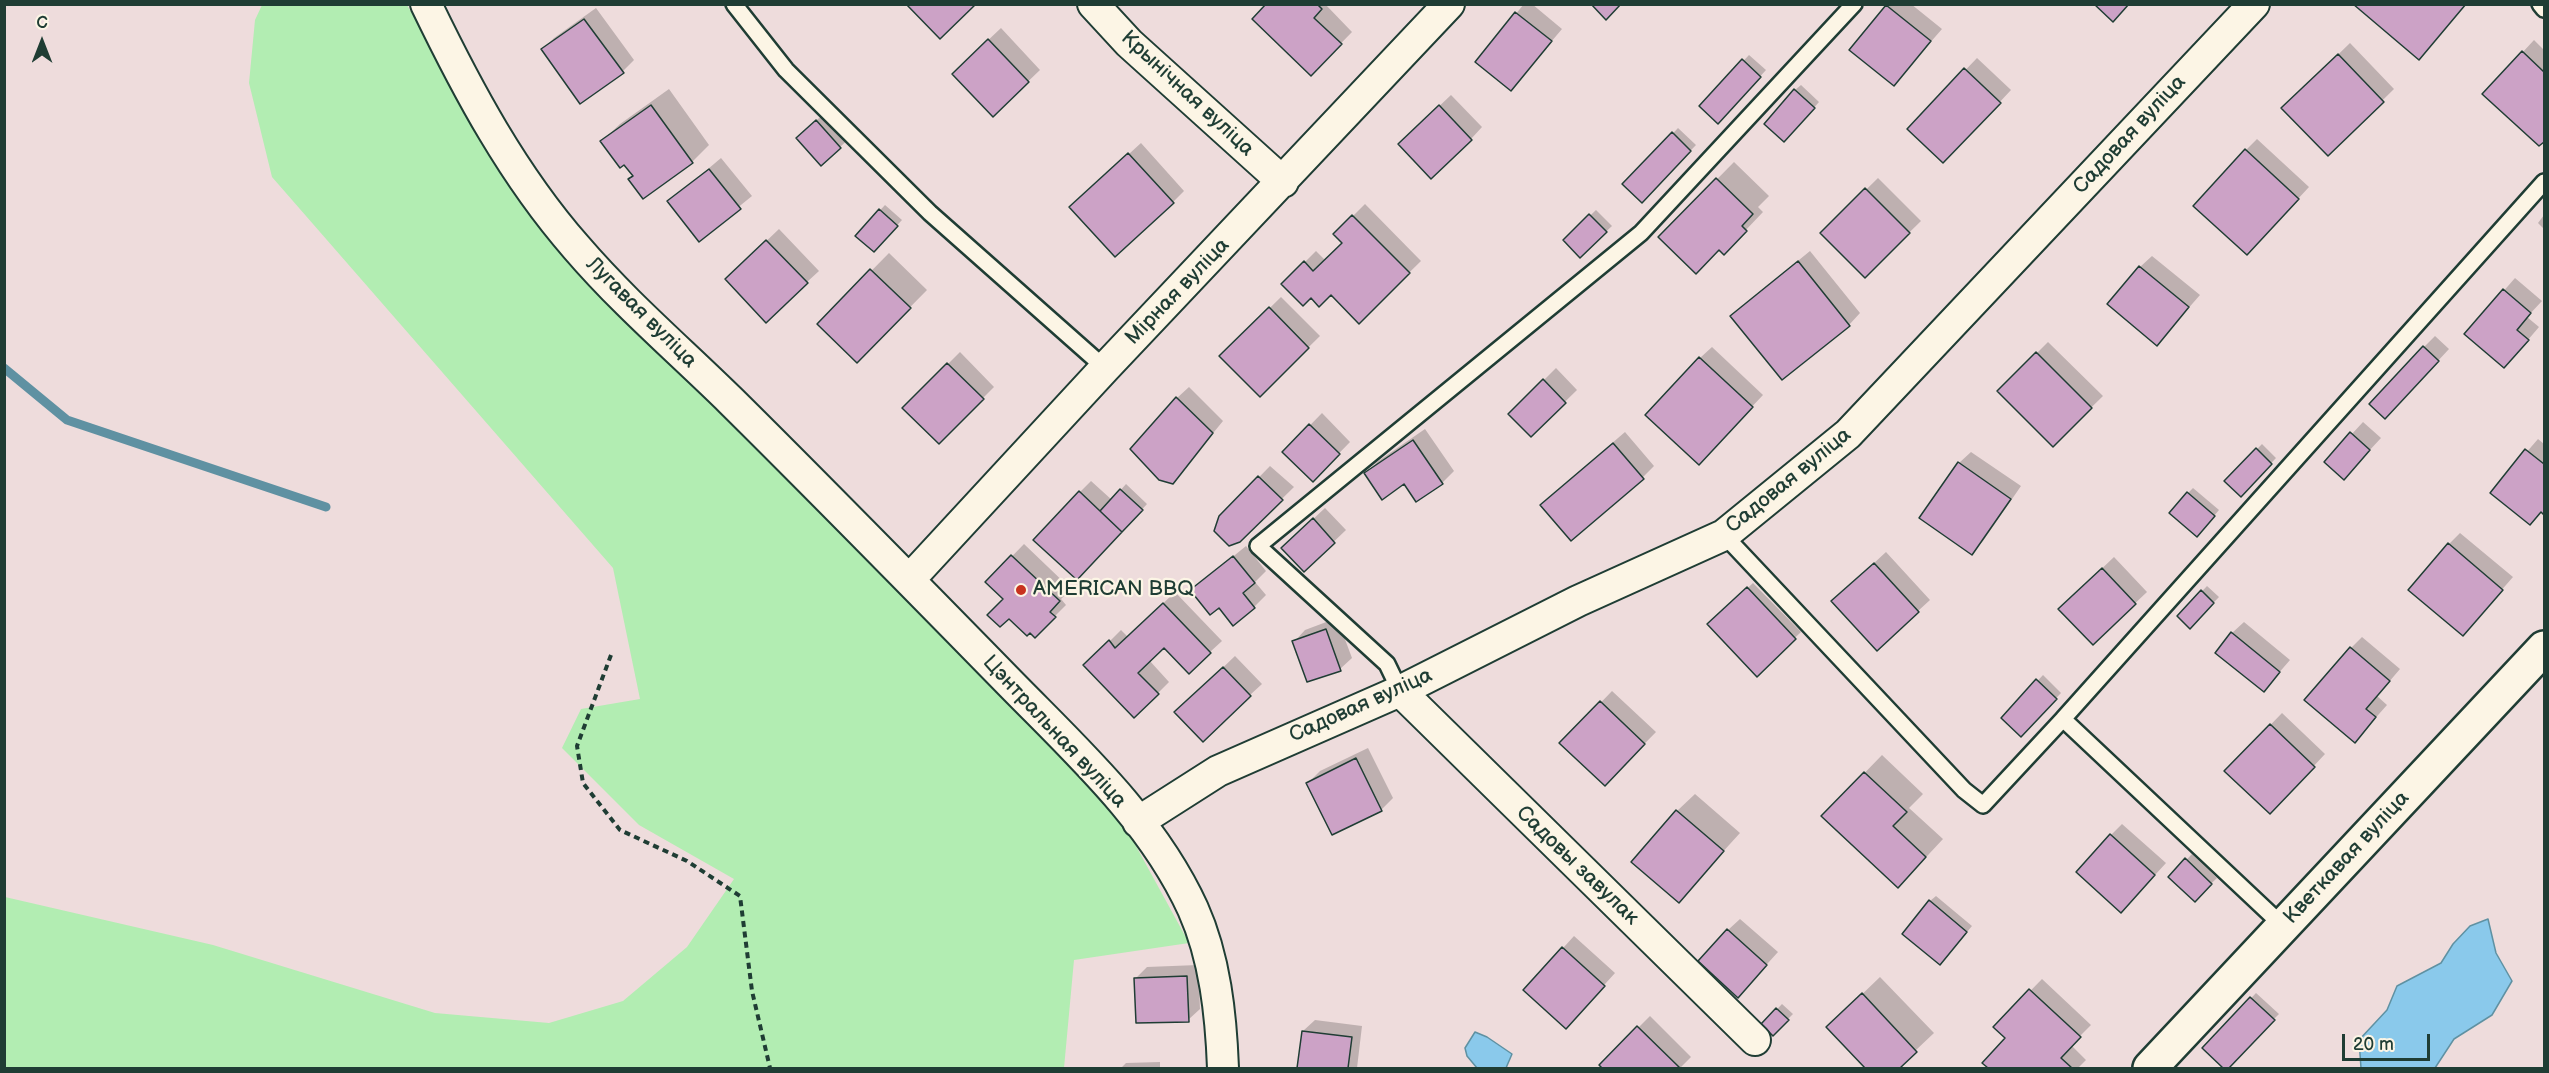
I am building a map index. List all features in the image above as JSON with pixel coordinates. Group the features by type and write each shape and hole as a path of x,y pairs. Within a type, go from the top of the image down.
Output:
{"street":[{"name":"Лугавая вуліца","path":"426,4 492,132 527,187 576,248 646,322 728,399 909,580"},
{"name":"Крынічная вуліца","path":"1093,4 1129,43 1283,182"},
{"name":"Мірная вуліца","path":"909,580 1105,368 1449,4"},
{"name":"Садовая вуліца","path":"1138,822 1218,771 1400,691 1578,601 1724,535 1848,434 2254,4"},
{"name":"Цэнтральная вуліца","path":"909,580 1109,784 1170,866 1194,910 1209,957 1222,1027 1223,1068"},
{"name":"Кветкавая вуліца","path":"2150,1068 2544,648"},
{"name":"Садовы завулак","path":"1400,691 1755,1040"}],"lane":[{"path":"734,4 786,70 930,213 1105,368"},
{"path":"1400,691 1387,664 1258,546 1641,233 1854,4"},
{"path":"2540,4 2544,9"},
{"path":"1724,535 1964,790 1983,805 2063,719 2544,182"},
{"path":"2063,719 2283,926"}],"path":[{"path":"611,655 578,746 583,783 620,830 687,861 740,896 752,991 770,1068"}],"green space":[{"path":"262,5 407,5 528,207 857,550 1119,815 1189,943 1074,960 1064,1068 5,1068 5,897 213,945 435,1013 549,1023 623,1001 687,947 734,879 639,825 562,748 581,709 640,699 613,568 272,177 249,83 255,20"}],"water":[{"path":"2488,919 2496,953 2512,981 2492,1015 2454,1039 2435,1068 2361,1068 2359,1040 2387,1010 2397,986 2441,963 2453,944 2470,926"},
{"path":"1475,1032 1487,1037 1512,1054 1506,1068 1477,1068 1467,1056 1465,1048"}],"building":[{"path":"906,4 976,4 940,39"},
{"path":"1266,4 1317,4 1322,9 1314,18 1342,44 1311,76 1252,19"},
{"path":"1591,4 1621,4 1606,20"},
{"path":"2094,4 2129,4 2113,22"},
{"path":"2353,4 2466,4 2419,60"},
{"path":"1886,5 1931,41 1894,86 1849,50"},
{"path":"1515,12 1552,41 1511,91 1475,62"},
{"path":"584,19 624,73 580,104 541,49"},
{"path":"988,39 1029,82 993,117 952,74"},
{"path":"2522,51 2544,72 2544,142 2539,146 2482,94"},
{"path":"2338,54 2384,102 2328,156 2281,108"},
{"path":"1742,59 1761,77 1718,124 1699,106"},
{"path":"1964,68 2001,103 1943,163 1907,129"},
{"path":"1794,89 1815,108 1784,142 1764,124"},
{"path":"651,105 693,163 643,199 628,179 633,176 624,165 620,168 600,141"},
{"path":"1439,105 1472,140 1431,179 1398,144"},
{"path":"816,120 841,148 821,166 796,138"},
{"path":"1672,132 1691,151 1642,203 1622,184"},
{"path":"2245,149 2299,199 2247,255 2193,206"},
{"path":"1128,153 1174,203 1115,257 1069,207"},
{"path":"709,169 741,209 699,242 667,201"},
{"path":"1716,178 1753,214 1742,226 1747,231 1724,255 1719,250 1696,274 1658,237"},
{"path":"1865,188 1910,233 1865,278 1820,233"},
{"path":"879,209 898,226 874,252 855,236"},
{"path":"1589,214 1607,232 1580,258 1563,240"},
{"path":"1352,215 1410,273 1359,324 1331,295 1319,307 1311,298 1303,306 1281,284 1304,261 1313,271 1342,243 1333,234"},
{"path":"766,240 808,283 766,323 725,279"},
{"path":"1798,261 1850,326 1782,380 1730,316"},
{"path":"2139,266 2189,307 2157,346 2107,304"},
{"path":"870,269 911,308 857,363 817,324"},
{"path":"2503,289 2531,313 2517,330 2529,340 2504,368 2464,334"},
{"path":"1269,307 1309,348 1260,397 1219,356"},
{"path":"2423,346 2439,361 2385,419 2369,404"},
{"path":"2036,352 2092,408 2053,447 1997,391"},
{"path":"1699,357 1753,407 1699,465 1645,415"},
{"path":"947,363 984,399 939,444 902,408"},
{"path":"1543,379 1566,403 1531,437 1508,414"},
{"path":"1176,397 1213,433 1173,484 1159,480 1130,449"},
{"path":"1309,424 1340,454 1313,482 1282,452"},
{"path":"2350,432 2370,450 2344,480 2324,462"},
{"path":"1413,440 1443,484 1416,502 1404,484 1382,500 1364,473"},
{"path":"1613,443 1644,479 1571,541 1540,505"},
{"path":"2256,448 2272,464 2241,497 2224,481"},
{"path":"2525,449 2544,464 2544,515 2541,512 2530,525 2490,493"},
{"path":"1958,462 2011,499 1972,555 1919,518"},
{"path":"1258,476 1283,500 1240,542 1229,546 1214,531 1219,516"},
{"path":"1120,489 1143,510 1122,532 1100,511"},
{"path":"1079,491 1122,532 1077,580 1033,540"},
{"path":"2187,492 2215,516 2197,537 2169,513"},
{"path":"1313,518 1335,543 1304,572 1281,548"},
{"path":"2448,543 2503,590 2463,636 2408,590"},
{"name":"AMERICAN BBQ","path":"1011,555 1060,601 1050,612 1056,617 1035,638 1030,633 1027,636 1009,619 1000,627 987,615 1003,599 985,582"},
{"path":"1233,556 1255,583 1243,593 1255,608 1233,626 1219,608 1210,615 1190,590"},
{"path":"1874,563 1919,612 1877,651 1831,601"},
{"path":"2102,568 2136,604 2093,645 2058,609"},
{"path":"1747,587 1796,639 1757,677 1707,624"},
{"path":"2201,590 2214,603 2190,629 2177,616"},
{"path":"1163,603 1211,653 1189,674 1164,648 1138,673 1159,694 1134,718 1083,665 1109,640 1115,648"},
{"path":"1326,629 1341,671 1307,682 1292,641"},
{"path":"2231,632 2280,672 2264,692 2215,653"},
{"path":"2350,647 2390,681 2366,709 2376,717 2355,743 2304,700"},
{"path":"1223,667 1251,696 1203,742 1174,712"},
{"path":"2036,679 2057,699 2021,737 2001,718"},
{"path":"1600,701 1645,744 1605,786 1559,743"},
{"path":"2270,724 2315,767 2270,814 2224,771"},
{"path":"1356,758 1382,811 1332,835 1306,783"},
{"path":"1864,772 1907,812 1893,826 1926,857 1898,888 1821,816"},
{"path":"1676,810 1724,851 1679,903 1631,862"},
{"path":"2110,834 2155,875 2121,913 2076,872"},
{"path":"2185,858 2212,884 2195,902 2168,877"},
{"path":"1929,900 1967,932 1940,965 1902,934"},
{"path":"1727,929 1767,965 1738,998 1698,961"},
{"path":"1562,947 1605,986 1566,1029 1523,990"},
{"path":"1187,976 1189,1022 1136,1023 1134,978"},
{"path":"2029,989 2081,1037 2061,1058 2072,1068 1988,1068 1982,1063 2005,1038 1993,1027"},
{"path":"1862,993 1917,1052 1900,1068 1865,1068 1826,1027"},
{"path":"2250,997 2275,1020 2229,1068 2223,1068 2202,1048"},
{"path":"1776,1008 1789,1020 1773,1036 1761,1024"},
{"path":"1637,1026 1680,1068 1602,1068 1599,1065"},
{"path":"1302,1031 1352,1037 1348,1068 1297,1068"}],"waterway":[{"path":"4,368 67,420 326,507"}],"place":[{"name":"AMERICAN BBQ","path":"1021,590"}]}
